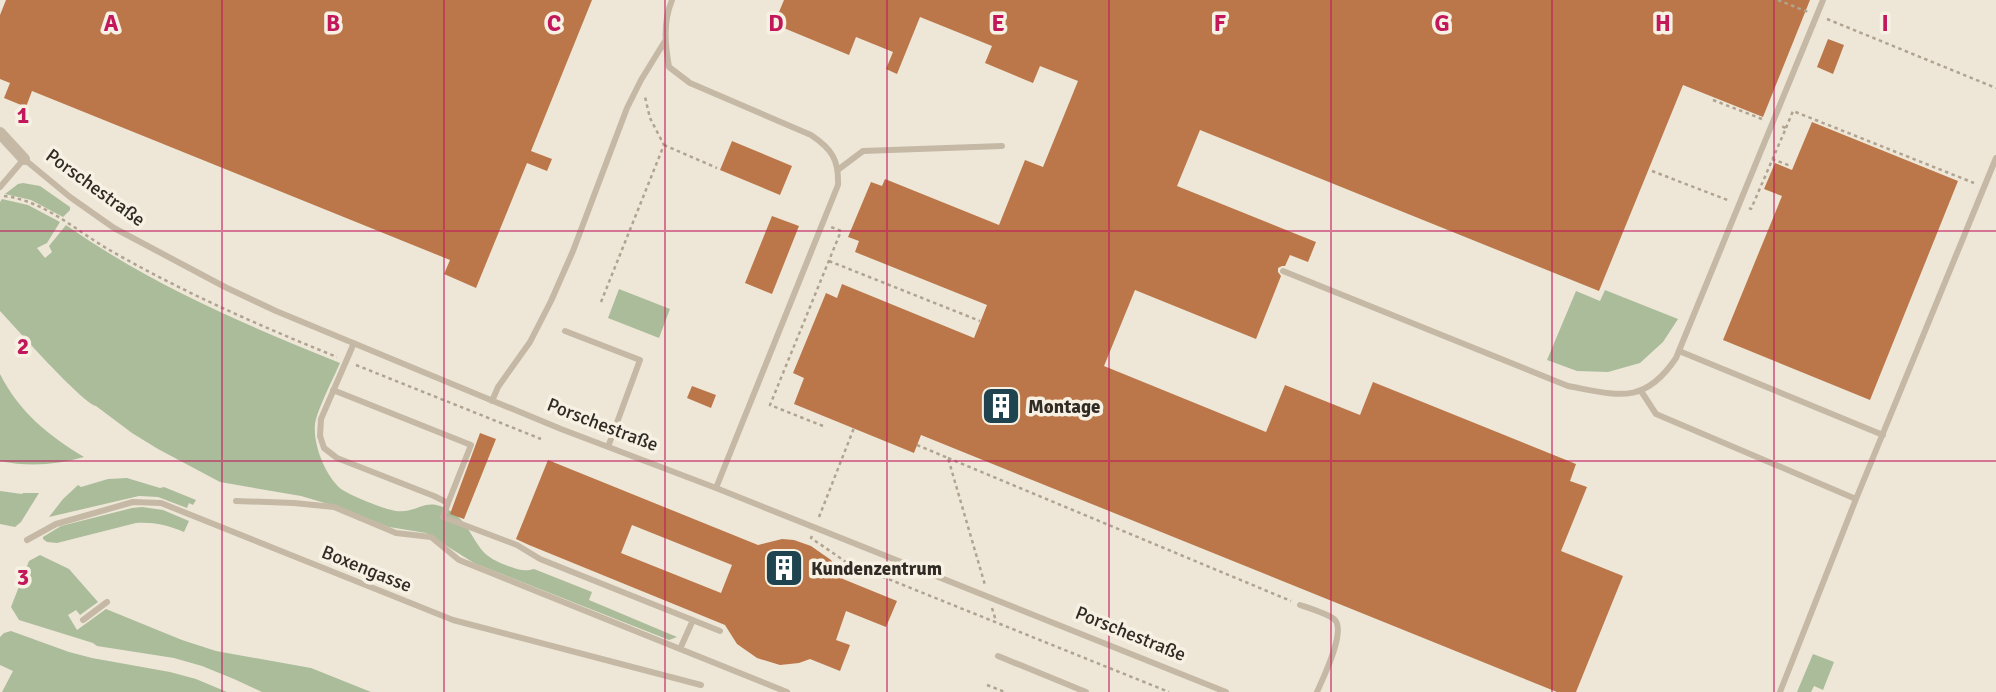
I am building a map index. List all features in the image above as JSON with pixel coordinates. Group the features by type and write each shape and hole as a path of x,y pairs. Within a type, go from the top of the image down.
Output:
{"street":[{"name":"Porschestraße","path":"0,133 24,159"}],"lane":[{"path":"672,0 667,12 665,41 669,67 690,83 811,135 824,144 839,169 838,185 716,488"},
{"path":"1283,271 1568,386 1607,394 1628,395 1641,391 1655,383 1669,368 1679,351 1823,0"},
{"path":"492,401 498,387 530,342 551,302 627,108 665,41"},
{"path":"839,169 863,151 1002,146"},
{"path":"1780,692 1996,158"},
{"path":"0,187 24,159"},
{"name":"Porschestraße","path":"24,159 69,197 114,228 266,306 492,401 1226,692"},
{"path":"565,331 640,360 608,447"},
{"path":"354,343 321,419 320,436 324,448 337,458 448,503"},
{"path":"1679,351 1883,435"},
{"path":"333,390 471,445 443,517 517,545 540,559 720,631"},
{"path":"1641,391 1656,414 1856,499"},
{"path":"236,501 334,507 396,533 431,537 459,560 787,692"},
{"name":"Boxengasse","path":"27,540 56,524 133,502 161,503 453,620 701,685"},
{"path":"83,620 107,602"},
{"path":"1300,605 1331,617 1339,627 1338,638 1317,692"},
{"path":"680,649 692,620"},
{"path":"999,656 1086,692"}],"path":[{"path":"1778,0 1996,88"},
{"path":"641,80 650,118 664,145 717,168"},
{"path":"1713,100 1786,128"},
{"path":"1652,171 1751,209 1793,111 1984,187"},
{"path":"601,302 664,145"},
{"path":"1772,159 1791,166"},
{"path":"0,195 13,197 55,214 113,252 269,330 541,439"},
{"path":"822,224 841,231 770,405 823,426"},
{"path":"829,261 980,321"},
{"path":"918,445 1300,605"},
{"path":"948,458 996,623"},
{"path":"987,685 1005,692"}],"green space":[{"path":"23,183 40,186 70,207 70,210 63,217 31,200 5,194"},
{"path":"2,199 28,205 60,222 47,243 37,248 45,258 52,252 49,246 66,225 165,285 269,334 340,363 319,411 315,432 325,468 341,489 396,511 428,505 443,507 461,520 481,549 493,559 518,569 534,569 592,592 589,600 677,637 669,640 474,563 426,533 389,527 301,496 220,482 132,433 77,392 0,311"},
{"path":"619,289 670,309 659,338 608,318"},
{"path":"1605,290 1678,319 1663,342 1640,363 1608,372 1577,371 1547,360 1576,291 1600,301"},
{"path":"0,374 16,400 36,422 84,457 42,464 0,461"},
{"path":"127,478 164,487 196,500 193,505 189,503 187,508 158,497 139,496 49,517 78,485 81,487 108,479"},
{"path":"0,491 39,493 15,527 0,524"},
{"path":"142,507 163,510 189,521 184,532 160,524 136,523 57,543 43,539 61,526"},
{"path":"40,555 69,569 98,602 80,615 76,610 68,615 77,630 106,609 216,651 311,668 371,692 262,692 202,666 174,658 97,646 19,620 11,607 29,561"},
{"path":"11,631 69,652 170,672 227,692 2,692 13,671 0,665 0,637"},
{"path":"1813,654 1834,662 1823,690 1814,686 1811,692 1797,692"}],"building":[{"path":"6,0 592,0 531,151 552,159 547,171 527,163 476,288 444,274 450,260 32,91 26,107 4,98 10,83 0,79 0,15"},
{"path":"784,0 1810,0 1763,117 1683,85 1599,291 1200,130 1177,186 1316,242 1308,262 1290,255 1285,266 1278,268 1281,276 1256,339 1135,290 1104,366 1266,432 1285,385 1360,415 1373,382 1576,464 1570,481 1587,487 1561,551 1623,576 1576,692 1557,692 921,435 914,453 794,404 804,378 793,373 826,293 837,298 842,284 974,338 987,305 855,252 859,241 848,237 871,182 882,186 885,179 999,225 1025,160 1043,167 1078,81 1040,66 1033,83 985,63 992,46 920,17 897,74 886,69 893,52 856,37 849,55 774,24"},
{"path":"1828,39 1844,45 1833,74 1817,67"},
{"path":"1812,122 1958,181 1870,400 1723,340 1782,196 1764,189 1775,163 1792,170"},
{"path":"732,141 792,166 780,195 720,170"},
{"path":"772,216 799,226 772,294 745,283"},
{"path":"692,386 716,395 711,408 687,398"},
{"path":"480,433 496,439 464,519 450,514"},
{"name":"Kundenzentrum","path":"548,460 758,545 782,539 811,546 831,560 843,579 897,601 886,627 846,611 836,640 850,645 840,671 810,659 780,665 757,658 737,644 725,625 516,539","holes":["632,525 732,565 721,593 621,553"]}],"place":[{"name":"Montage","path":"1001,406"},
{"name":"Kundenzentrum","path":"784,568"}]}
